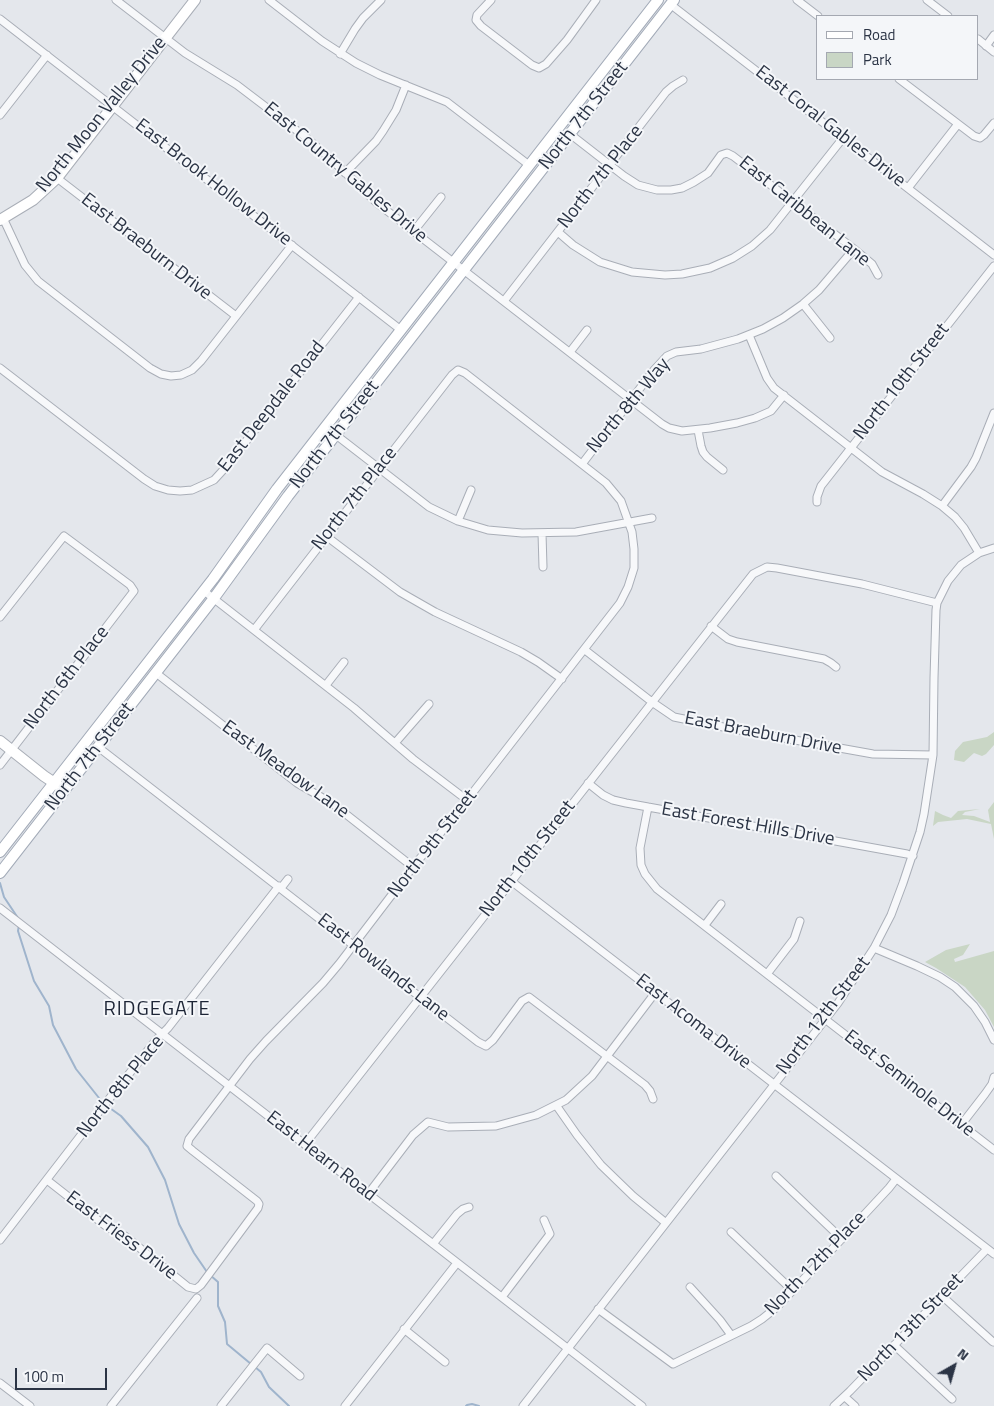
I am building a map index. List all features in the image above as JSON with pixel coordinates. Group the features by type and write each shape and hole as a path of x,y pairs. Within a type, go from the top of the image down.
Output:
{"main road":[{"name":"North Moon Valley Drive","path":"2,219 33,200 57,178 195,0"},
{"name":"North 7th Street","path":"0,852 204,591 277,489 658,0"},
{"name":"North 7th Street","path":"0,873 156,674 288,496 570,134 670,2"},
{"path":"120,697 131,705"},
{"path":"0,741 64,790"}],"street":[{"name":"East Country Gables Drive","path":"116,0 185,54 246,91 308,140 345,172 365,193 413,232 631,400 669,428 682,431 698,430"},
{"path":"269,0 340,54 368,70 448,102 529,165"},
{"path":"340,54 359,23 381,0"},
{"path":"491,0 477,15 476,20 481,26 539,68 546,64 568,40 596,0"},
{"path":"797,0 817,15"},
{"path":"927,0 947,15"},
{"name":"East Coral Gables Drive","path":"670,2 994,255"},
{"name":"East Brook Hollow Drive","path":"0,19 401,330"},
{"path":"986,46 994,35"},
{"path":"979,40 994,52"},
{"path":"0,114 46,55"},
{"name":"North 7th Place","path":"504,301 666,92 683,80"},
{"path":"901,80 974,136 980,138 994,123"},
{"path":"345,172 376,141 396,110 406,86"},
{"path":"908,188 958,124"},
{"path":"570,134 609,166"},
{"path":"558,232 600,262 619,269 652,275 682,274 710,268 734,258 752,246 770,230 843,138"},
{"name":"East Caribbean Lane","path":"609,166 638,185 657,190 671,190 682,188 708,173 721,155 727,152 854,249 872,264 878,274"},
{"name":"East Braeburn Drive","path":"57,178 236,316"},
{"path":"413,232 441,197"},
{"path":"2,219 25,265 38,281 150,368 161,374 171,376 181,375 192,370 201,361 292,245"},
{"name":"North 8th Way","path":"582,464 654,370 667,356 676,352 719,345 749,335 783,318 803,304 826,283 854,249"},
{"name":"North 10th Street","path":"817,502 816,497 821,486 994,266"},
{"name":"East Deepdale Road","path":"0,368 155,486 168,490 192,490 214,480 225,468 359,297"},
{"path":"803,304 830,338"},
{"path":"570,352 587,330"},
{"path":"749,335 766,378 774,388 882,472 942,506 964,528 979,553"},
{"name":"North 7th Place","path":"254,630 452,375 458,370 582,464"},
{"path":"723,470 703,452 698,430 737,423 765,414 777,405 784,396"},
{"path":"942,506 976,458 994,413"},
{"path":"336,435 429,507 458,521 488,530 542,533 576,532 652,518"},
{"path":"582,464 606,483 614,492 621,501 629,522"},
{"path":"458,521 471,490"},
{"name":"North 9th Street","path":"196,1290 258,1208 259,1204 187,1146 189,1139 266,1041 323,983 354,945 620,603 634,568 634,549 629,522"},
{"path":"542,533 543,567"},
{"name":"North 6th Place","path":"0,617 64,536 134,591 0,765"},
{"path":"326,536 392,587 408,597 435,612 520,652 562,679"},
{"name":"North 12th Street","path":"523,1406 826,1019 851,986 874,948 891,915 913,856 924,814 933,755 937,603 955,571 979,553 994,548"},
{"name":"North 10th Street","path":"305,1144 753,574 767,567 777,568 862,584 937,603"},
{"path":"204,591 354,708 467,800"},
{"path":"711,626 728,639 736,642 824,659 836,667"},
{"name":"East Braeburn Drive","path":"585,650 674,717 873,754 933,755"},
{"path":"326,686 344,662"},
{"name":"East Meadow Lane","path":"156,674 297,783 333,804 414,867"},
{"path":"395,743 429,704"},
{"name":"East Rowlands Lane","path":"98,747 478,1042 486,1046 493,1040 522,1002 529,997 607,1056"},
{"name":"East Forest Hills Drive","path":"588,784 613,800 913,856"},
{"name":"East Seminole Drive","path":"648,807 640,848 641,865 645,874 657,888 994,1150"},
{"path":"280,887 288,879"},
{"name":"East Acoma Drive","path":"511,881 994,1254"},
{"name":"North 8th Place","path":"0,1240 144,1054 163,1034 280,887"},
{"path":"704,925 721,904"},
{"name":"East Hearn Road","path":"0,908 642,1406"},
{"path":"767,974 794,939 800,921"},
{"path":"874,948 940,977 955,987 974,1006 994,1040"},
{"path":"368,1194 413,1135 428,1122 448,1127 496,1126 536,1115 566,1100 592,1076 655,992"},
{"path":"607,1056 645,1085 653,1099"},
{"path":"961,1125 992,1084 994,1077"},
{"path":"556,1105 601,1165 632,1196 666,1223"},
{"path":"776,1176 842,1239"},
{"name":"North 12th Place","path":"598,1309 673,1364 762,1319 777,1307 896,1179"},
{"name":"East Friess Drive","path":"47,1180 107,1227 125,1236 188,1287 196,1290"},
{"path":"433,1244 457,1214 469,1207"},
{"path":"502,1298 550,1234 544,1220"},
{"path":"731,1232 792,1290"},
{"name":"North 13th Street","path":"834,1406 845,1397 986,1248"},
{"path":"345,1406 457,1263"},
{"path":"690,1287 731,1335"},
{"path":"942,1296 993,1342"},
{"path":"112,1406 197,1298"},
{"path":"404,1329 445,1362"},
{"path":"894,1345 952,1399"},
{"path":"221,1406 267,1348 300,1376"},
{"path":"0,1382 30,1406"},
{"path":"845,1397 855,1406"}],"green space":[{"path":"994,732 994,745 986,754 982,756 974,753 964,762 954,760 955,751 963,742 987,737"},
{"path":"994,802 994,839 991,824 967,819 938,822 933,826 935,811 951,818 958,811 980,809 965,812 962,815 974,816 990,822 988,810"},
{"path":"970,944 963,955 954,959 955,962 994,951 994,1027 985,1010 965,987 925,962 946,950"}],"waterway":[{"path":"0,883 4,897 18,918"},
{"path":"19,925 18,931 34,981 49,1006 53,1025 76,1069 103,1103"},
{"path":"107,1106 121,1116 148,1147 165,1180 179,1224 194,1253 207,1272"},
{"path":"210,1275 218,1282 218,1306 225,1322 227,1344 251,1364"},
{"path":"255,1367 261,1372 269,1387 289,1406"},
{"path":"466,1406 472,1404 479,1406"}],"district":[{"name":"RIDGEGATE","path":"157,1010"}]}
